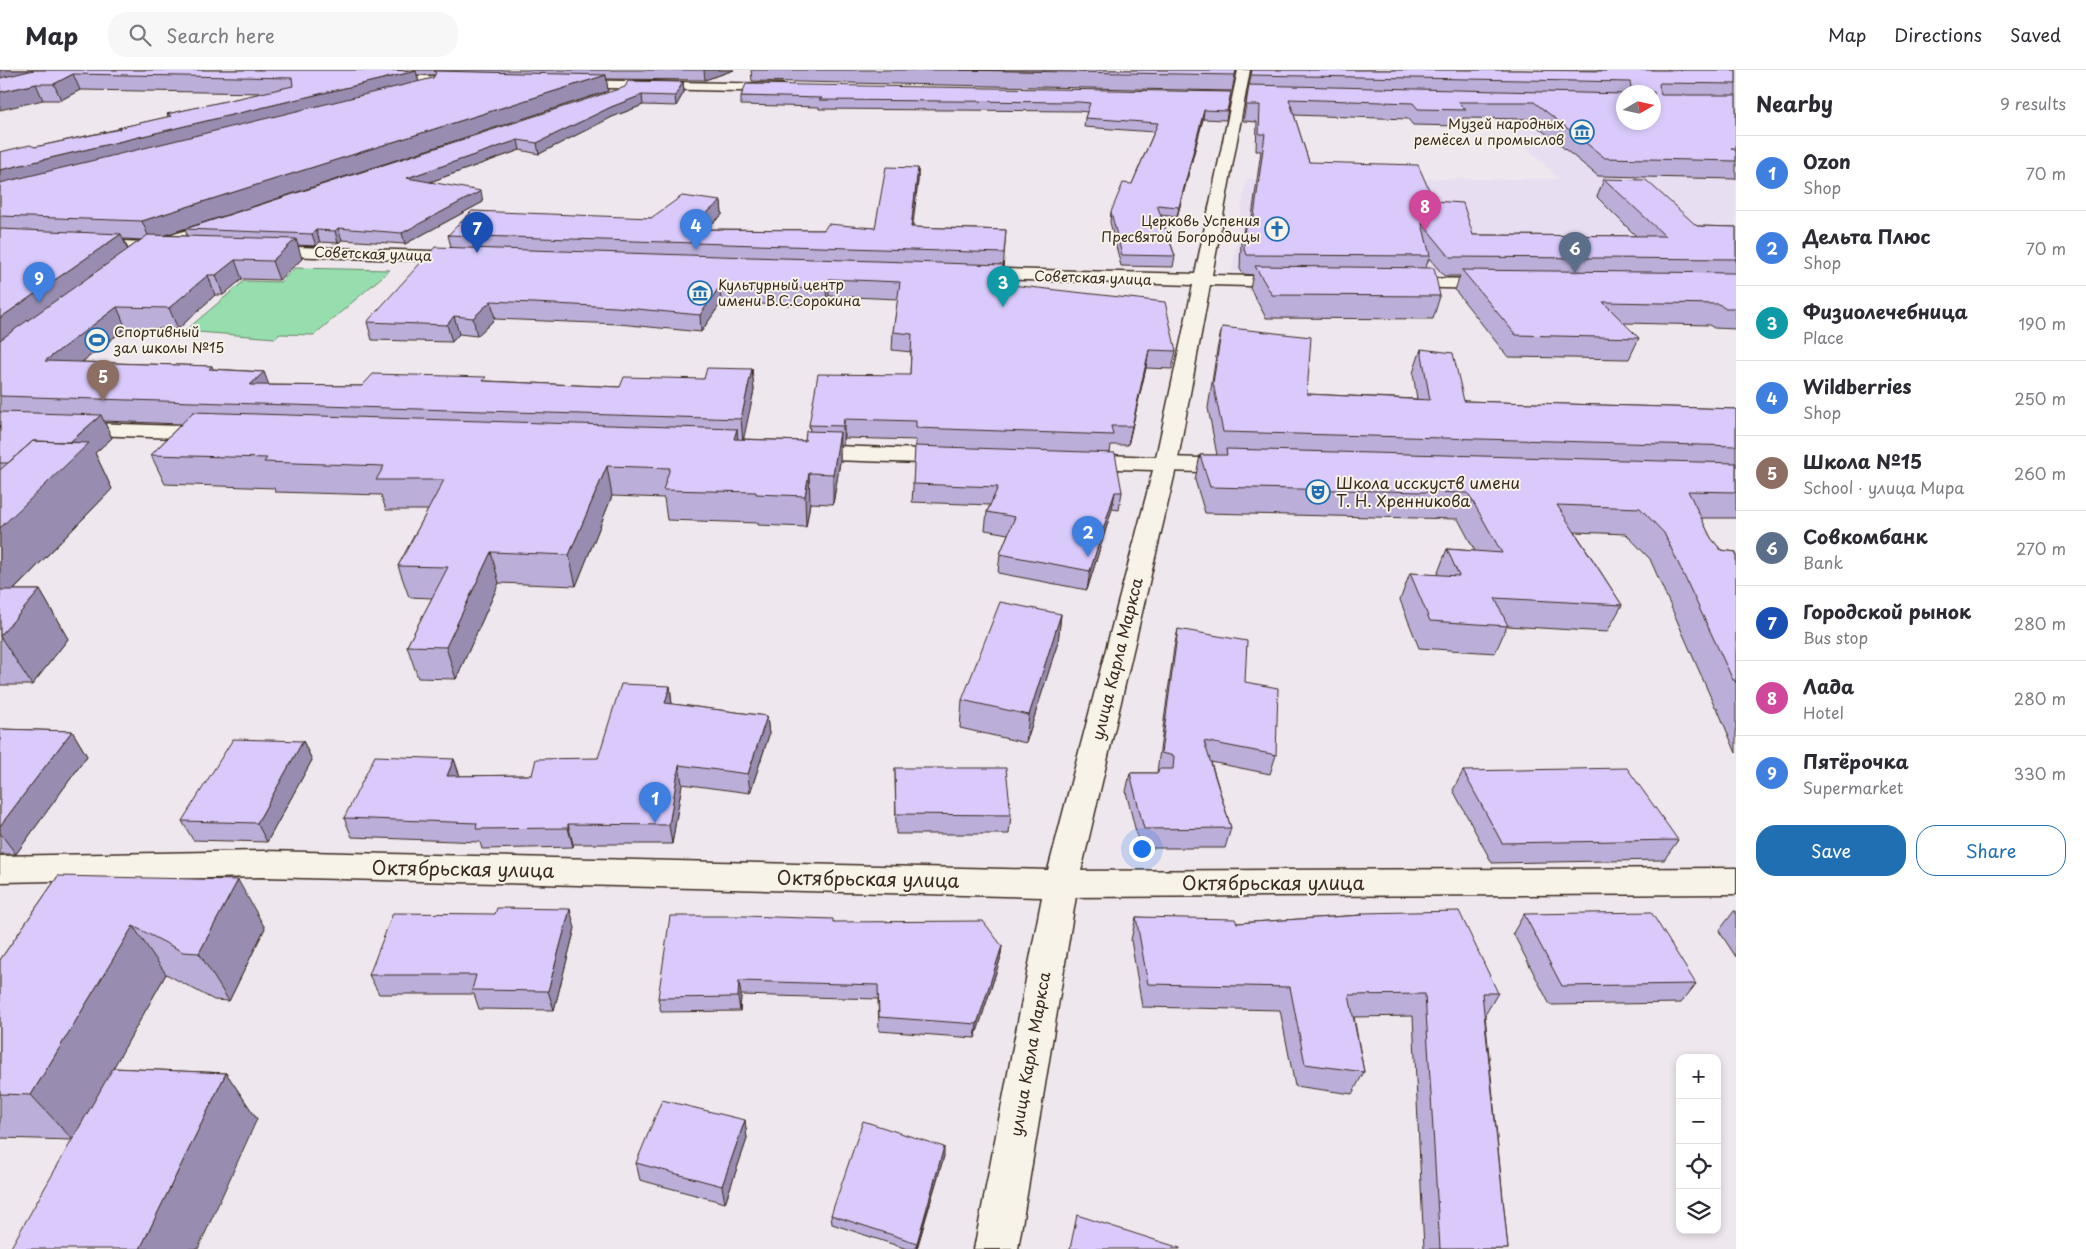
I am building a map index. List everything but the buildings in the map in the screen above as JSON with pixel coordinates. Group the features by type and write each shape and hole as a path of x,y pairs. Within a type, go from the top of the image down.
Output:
{"street":[{"name":"улица Карла Маркса","path":"996,1249 1061,884 1166,464 1244,70"},
{"path":"368,79 473,80 420,92"},
{"path":"554,84 790,88"},
{"path":"602,99 640,86"},
{"path":"125,266 151,247 236,219"},
{"path":"75,244 199,249"},
{"name":"Советская улица","path":"247,250 477,258"},
{"name":"Советская улица","path":"945,273 1202,281 1301,282"},
{"path":"1380,283 1509,284"},
{"path":"0,426 230,433"},
{"path":"781,451 968,457"},
{"path":"1057,460 1254,466"},
{"name":"Октябрьская улица","path":"0,869 265,864 1061,884 1736,881"}],"shaded area":[{"path":"1484,105 1616,121 1616,130 1661,130 1661,121 1736,110 1736,280 1232,271 1246,179 1559,179"}],"green space":[{"path":"295,268 390,270 314,335 280,334 275,338 185,331 244,281 280,282"}],"place":[{"name":"Музей народных ремёсел и промыслов","path":"1582,132"},
{"name":"Церковь Успения Пресвятой Богородицы","path":"1277,229"},
{"name":"Лада","path":"1425,231"},
{"name":"Wildberries","path":"696,250"},
{"name":"Городской рынок","path":"477,253"},
{"name":"Совкомбанк","path":"1575,273"},
{"name":"Культурный центр имени В.С.Сорокина","path":"700,293"},
{"name":"Пятёрочка","path":"39,303"},
{"name":"Физиолечебница","path":"1003,307"},
{"name":"Спортивный зал школы №15","path":"97,340"},
{"name":"Школа №15","path":"103,401"},
{"name":"Школа исскуств имени Т. Н. Хренникова","path":"1318,492"},
{"name":"Дельта Плюс","path":"1088,557"},
{"name":"Ozon","path":"655,823"}]}
